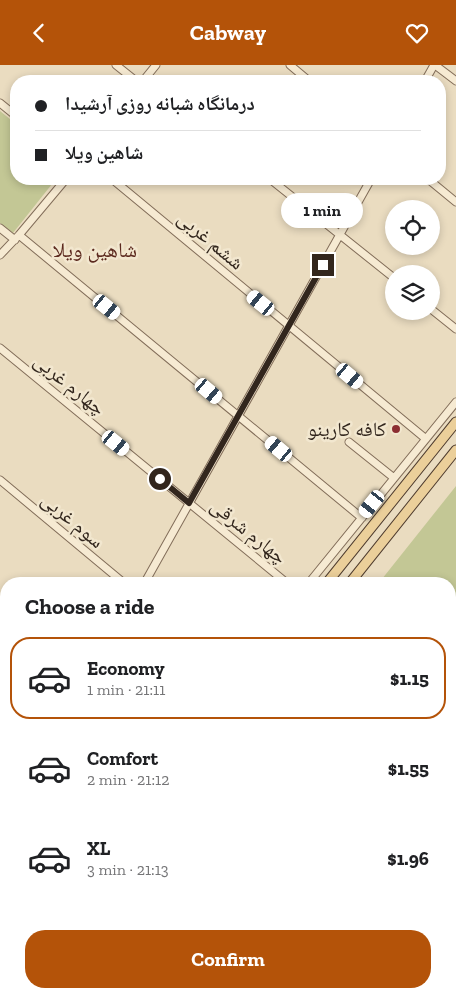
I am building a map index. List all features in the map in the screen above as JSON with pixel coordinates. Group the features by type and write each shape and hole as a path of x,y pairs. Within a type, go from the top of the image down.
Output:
{"main road":[{"path":"331,577 456,422"},
{"path":"354,577 456,450"}],"street":[{"path":"116,65 128,75"},
{"path":"290,65 302,75"},
{"path":"435,65 456,81"},
{"path":"0,103 10,111"},
{"path":"0,255 61,185"},
{"name":"ششم غربی","path":"119,185 426,439"},
{"path":"278,185 385,271"},
{"path":"148,577 368,185"},
{"path":"435,185 456,202"},
{"path":"0,228 17,237 362,517"},
{"path":"440,316 456,329"},
{"name":"چهارم غربی","path":"0,348 189,503"},
{"path":"314,577 456,402"},
{"path":"349,442 394,478"},
{"name":"سوم غربی","path":"0,481 117,577"},
{"name":"چهارم شرقی","path":"189,503 279,577"},
{"path":"346,536 356,545"}],"green space":[{"path":"0,111 10,119 10,185 51,185 13,233 0,223"},
{"path":"456,486 456,577 384,577"}],"place":[{"name":"کافه کارینو","path":"396,429"}],"district":[{"name":"شاهین ویلا","path":"95,249"}],"route":[{"path":"160,479 189,503 323,265"}]}
